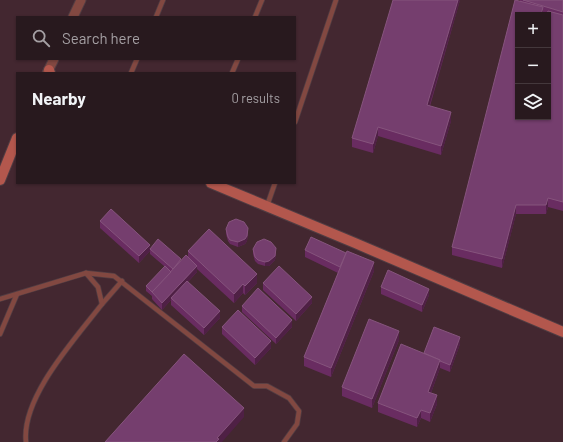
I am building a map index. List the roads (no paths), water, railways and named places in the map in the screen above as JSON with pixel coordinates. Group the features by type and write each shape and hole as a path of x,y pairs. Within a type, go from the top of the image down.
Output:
{"street":[{"path":"73,16 81,0"},
{"path":"49,72 54,60"},
{"path":"0,180 16,141"},
{"path":"213,184 563,332"}],"lane":[{"path":"156,16 163,0"},
{"path":"255,16 262,0"},
{"path":"296,119 336,0"},
{"path":"131,72 137,60"},
{"path":"232,72 238,60"},
{"path":"268,206 275,184"},
{"path":"86,273 98,287 102,304"},
{"path":"0,299 86,273 114,276 254,386 267,386 289,398 299,411 298,424 284,442"},
{"path":"26,442 25,435 30,412 41,386 102,304 122,281"},
{"path":"0,334 17,294"}]}
